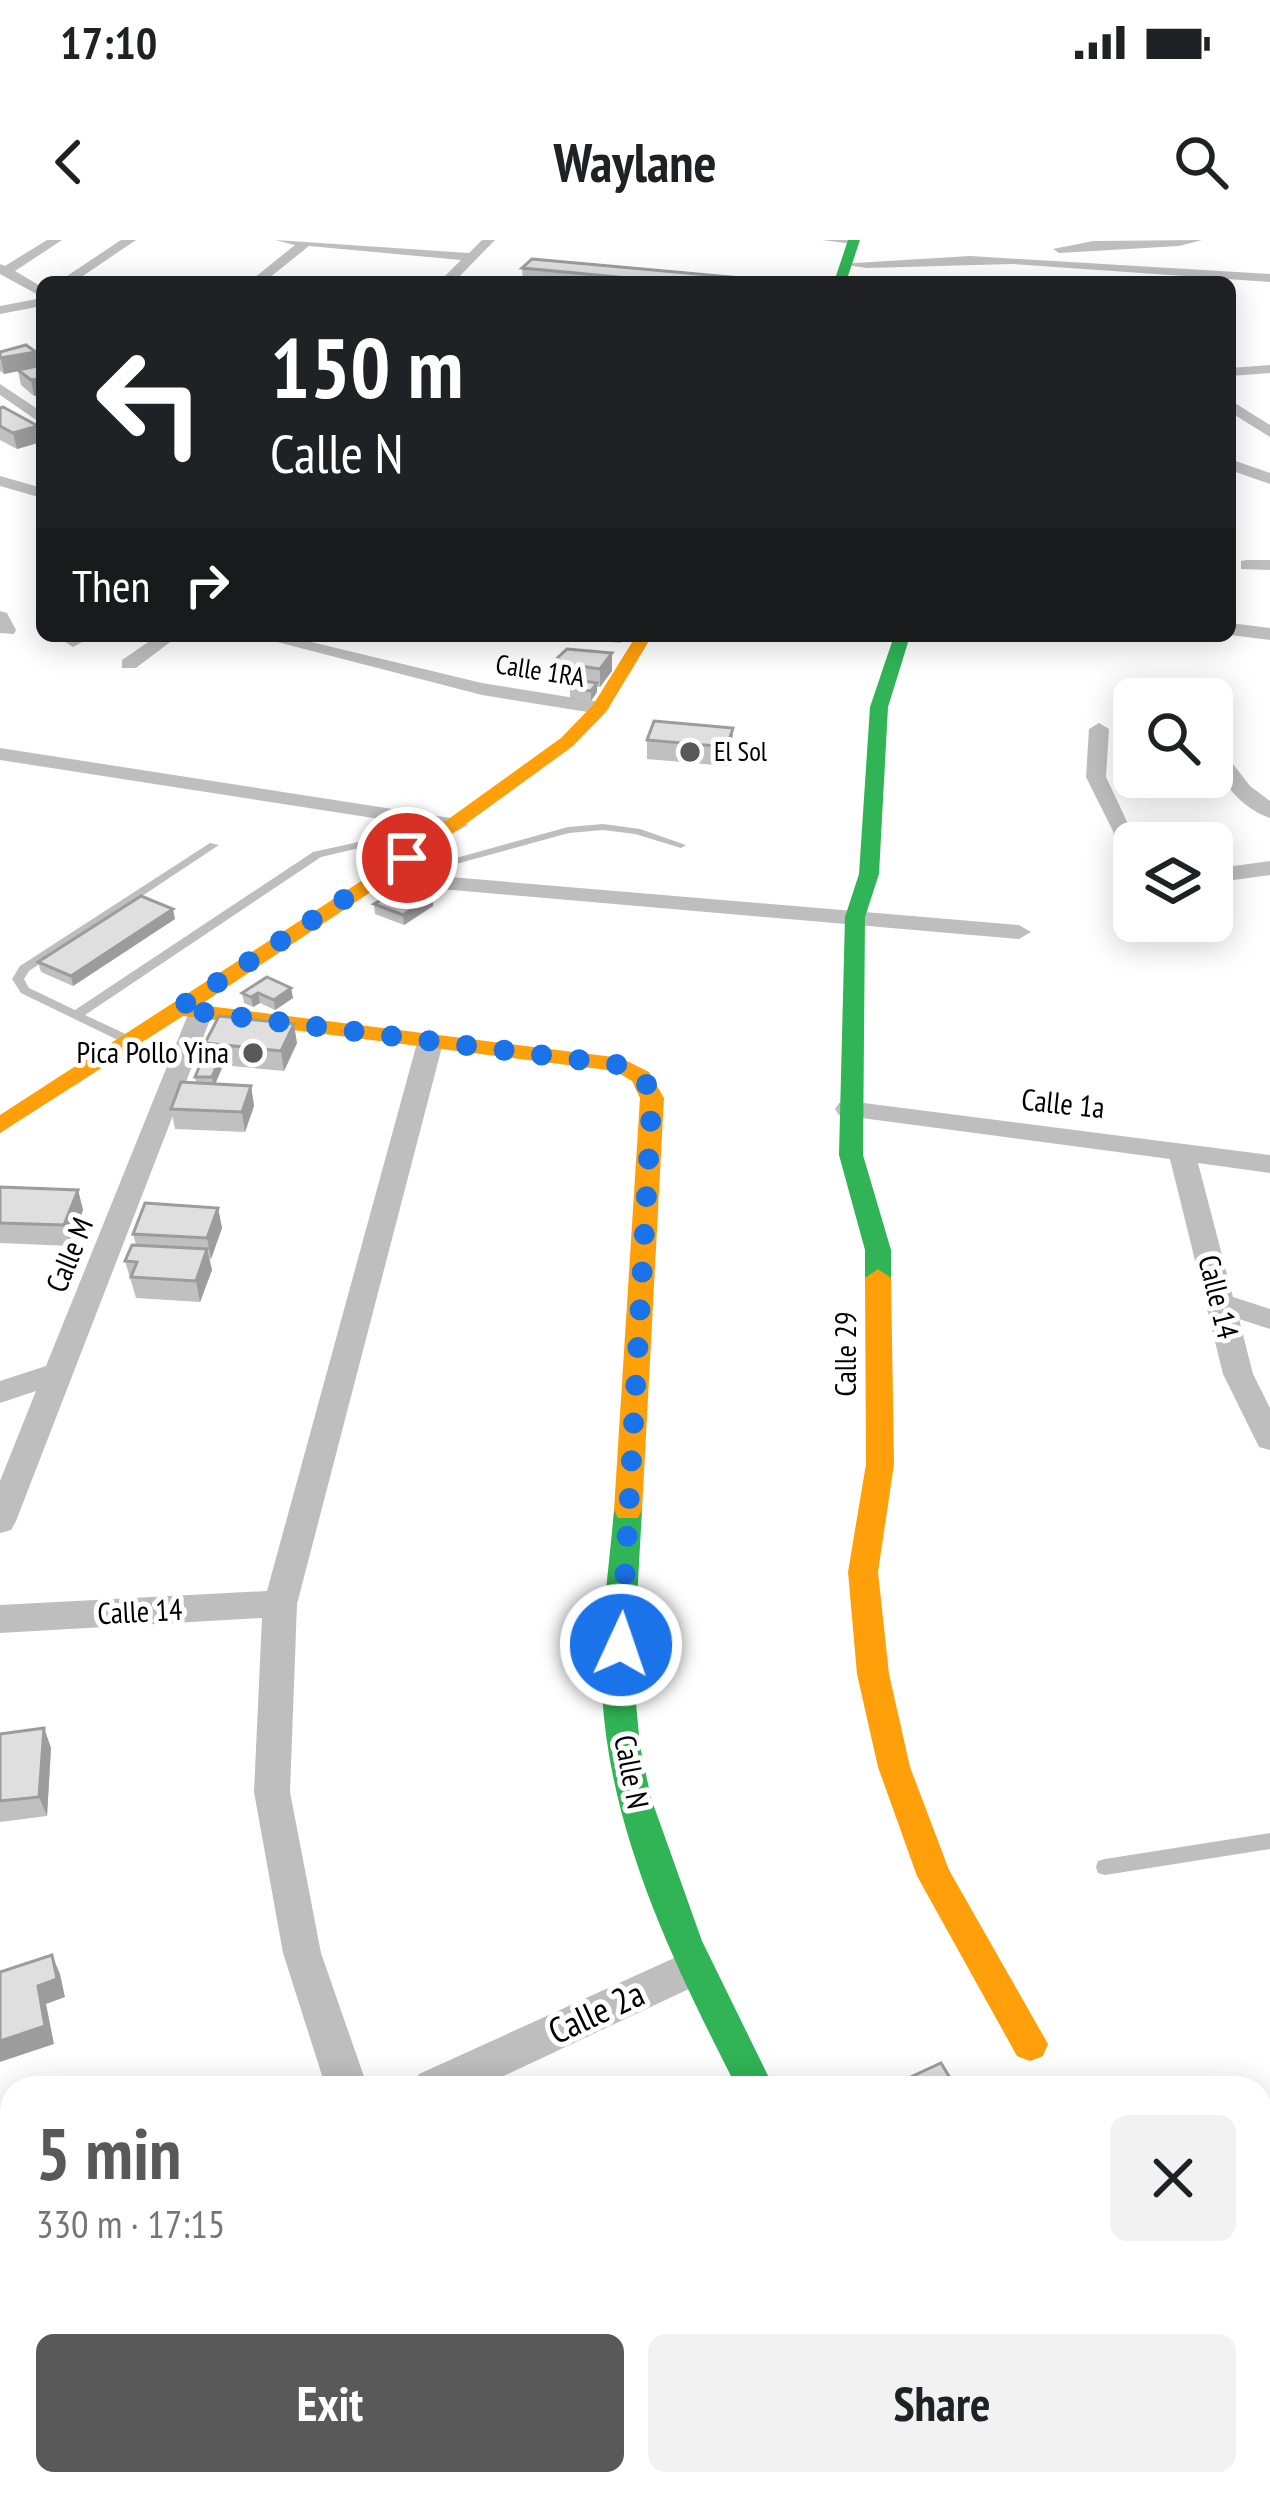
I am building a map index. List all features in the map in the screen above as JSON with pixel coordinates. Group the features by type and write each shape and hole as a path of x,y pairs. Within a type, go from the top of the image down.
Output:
{"street":[{"path":"3,269 56,240"},
{"path":"74,276 130,240"},
{"path":"281,240 473,257"},
{"path":"452,276 489,240"},
{"path":"1012,260 1106,242 1196,240"},
{"path":"264,276 308,241"},
{"path":"844,254 896,264 940,258 1012,260 1270,278"},
{"path":"1158,268 1164,276"},
{"path":"3,269 36,292"},
{"path":"0,287 26,282"},
{"path":"0,310 36,300"},
{"path":"1236,372 1270,369"},
{"path":"0,388 36,415"},
{"path":"1236,410 1270,435"},
{"path":"1250,442 1270,435"},
{"path":"1236,466 1270,479"},
{"path":"0,481 36,491"},
{"path":"1247,565 1270,565"},
{"path":"1236,630 1270,634"},
{"path":"129,664 160,642"},
{"name":"Calle 1RA","path":"287,642 482,689 600,707"},
{"path":"0,1126 131,1041 189,1010 445,833 567,742 600,707 640,642"},
{"name":"Calle 29","path":"900,642 879,707 869,874 855,917 848,1109 851,1155 878,1250 880,1464 863,1572 873,1674 894,1767 934,1876 1030,2044"},
{"path":"1099,729 1096,776 1119,822"},
{"path":"0,754 445,833"},
{"path":"1233,777 1270,812"},
{"path":"1233,873 1270,868"},
{"path":"379,878 1019,932"},
{"name":"Calle N","path":"189,1010 621,1065 648,1084 652,1098 618,1690 627,1769 646,1844 694,1966 750,2076"},
{"name":"Calle M","path":"0,1522 59,1373 189,1010"},
{"path":"343,2076 302,1953 272,1792 280,1604 430,1042"},
{"name":"Calle 1a","path":"848,1109 1181,1149 1270,1165"},
{"name":"Calle 14","path":"1181,1149 1238,1374 1270,1439"},
{"path":"1220,1304 1270,1319"},
{"path":"0,1392 59,1373"},
{"name":"Calle 14","path":"0,1619 280,1604"},
{"name":"Calle 2a","path":"460,2076 694,1966"}],"lane":[{"path":"407,858 456,861 568,830 603,826 681,845"},
{"path":"76,1015 317,854 445,833"},
{"path":"131,1041 25,990 18,979 24,969 214,845"},
{"path":"1105,1867 1270,1841"}],"building":[{"path":"532,259 719,276 607,276 522,268"},
{"path":"26,345 36,352 0,358 0,352"},
{"path":"36,366 36,379 31,380 18,370"},
{"path":"0,408 36,427 13,433 0,426"},
{"path":"567,649 612,653 600,669 553,662"},
{"path":"576,680 597,683 591,691 570,688"},
{"path":"654,721 733,728 727,747 647,740"},
{"path":"396,892 433,896 403,915 374,904"},
{"path":"141,896 173,909 71,976 38,962"},
{"path":"267,977 291,988 274,1000 242,993"},
{"path":"219,1016 294,1024 281,1051 205,1043"},
{"path":"203,1058 220,1058 212,1077 195,1077"},
{"path":"181,1082 251,1086 242,1112 171,1109"},
{"path":"0,1187 78,1190 64,1225 0,1223"},
{"path":"145,1203 218,1208 207,1238 133,1234"},
{"path":"132,1245 207,1249 196,1281 131,1277 137,1262 125,1261"},
{"path":"44,1728 39,1797 0,1801 0,1734"},
{"path":"52,1955 57,1979 38,1986 45,2026 0,2041 0,1972"},
{"path":"941,2063 949,2076 913,2076"}],"traffic: fast":[{"path":"842,276 854,240"},
{"path":"878,1278 878,1250 851,1155 855,917 869,874 879,707 900,642"},
{"path":"628,1510 617,1671 634,1798 686,1946 750,2076"}],"traffic: slow":[{"path":"0,1126 379,878 567,742 600,708 640,642"},
{"path":"177,1009 621,1065 641,1077 652,1098 628,1510"},
{"path":"878,1278 880,1464 863,1572 873,1674 894,1767 934,1876 1030,2044"}],"place":[{"name":"El Sol","path":"690,752"},
{"name":"Pica Pollo Yina","path":"253,1053"}],"route":[{"path":"407,858 177,1009 621,1065 644,1078 652,1098 621,1645"}]}
